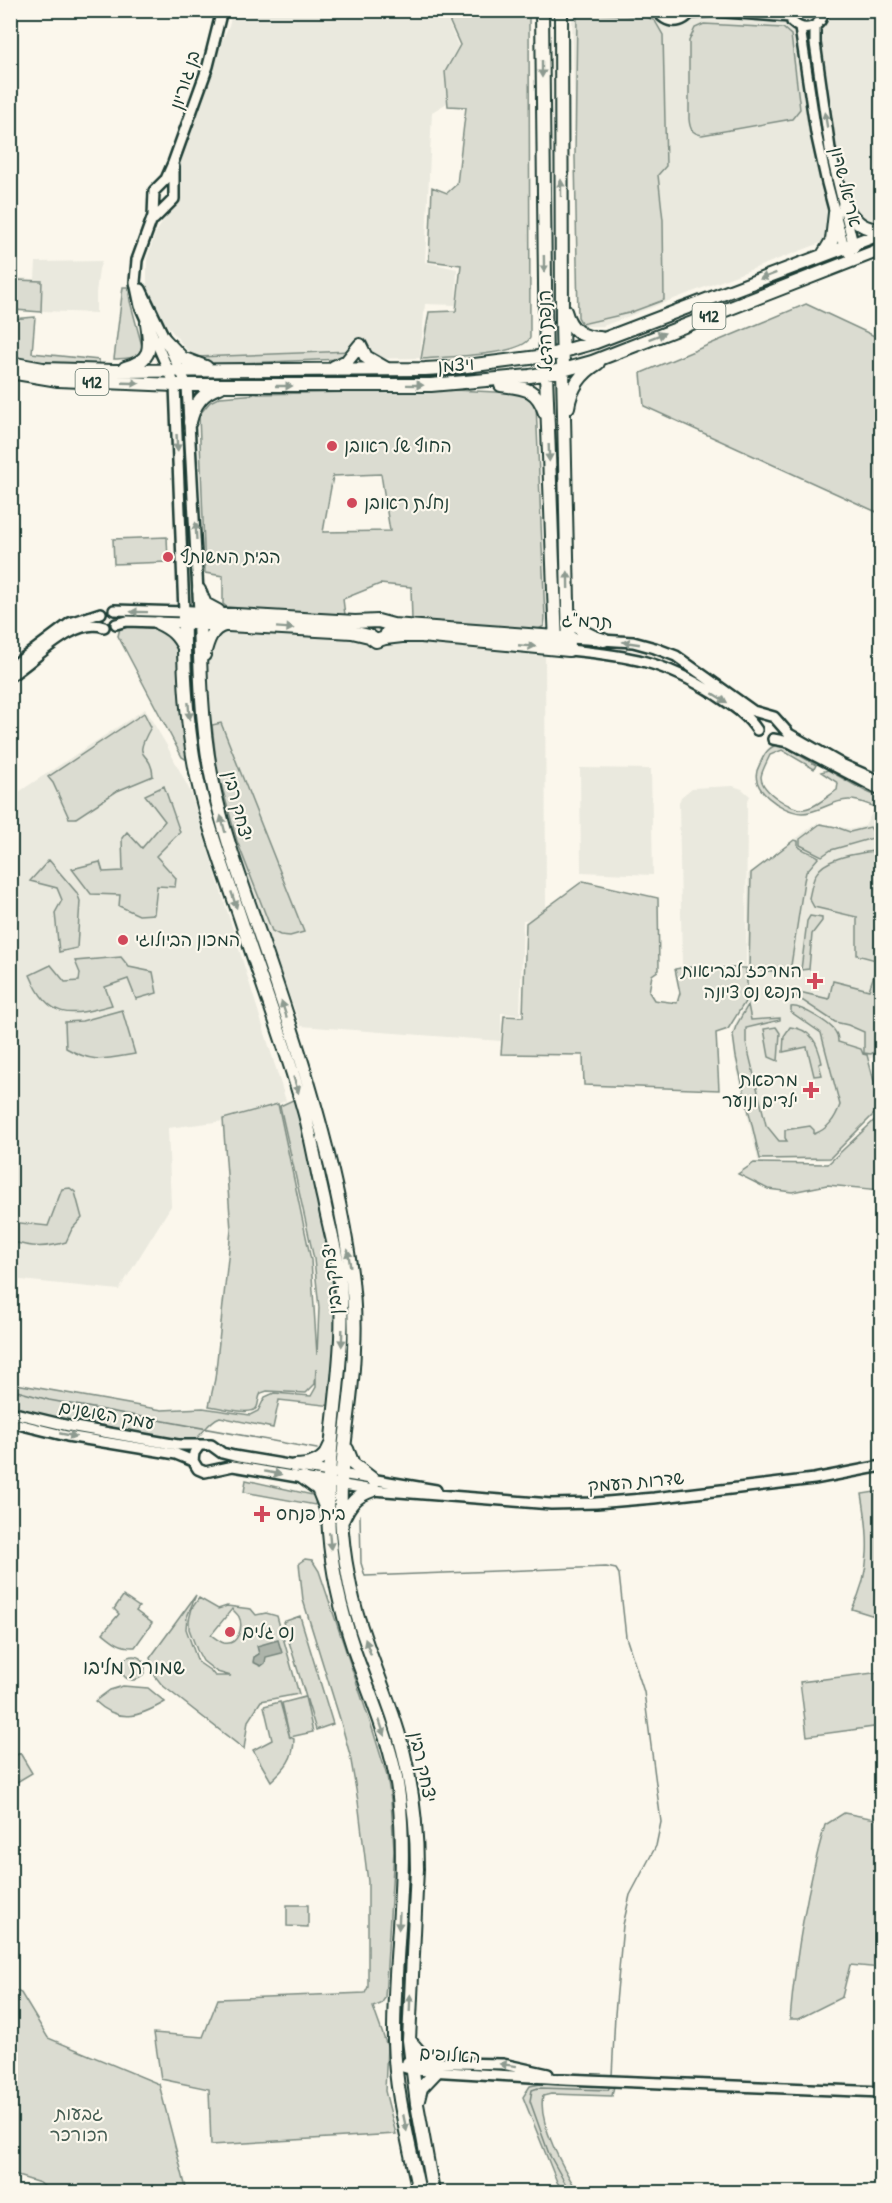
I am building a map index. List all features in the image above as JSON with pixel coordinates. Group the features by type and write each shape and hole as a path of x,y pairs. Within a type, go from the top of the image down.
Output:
{"main road":[{"name":"הנפת הדגל","path":"542,10 546,374 556,643"},
{"name":"הנפת הדגל","path":"561,10 563,370 570,644"},
{"path":"561,43 566,19 571,10"},
{"path":"823,255 832,240 840,210 865,228 882,231"},
{"name":"ויצמן","path":"10,363 43,369 114,371 322,370 459,367 546,356 610,336 882,231"},
{"name":"ויצמן","path":"10,372 66,380 226,386 431,385 546,374 619,351 882,249"},
{"path":"562,296 568,319 578,333 589,337 610,336"},
{"path":"504,362 535,348 540,340 545,303"},
{"path":"114,371 136,364 146,357 149,344 147,323"},
{"path":"164,338 187,361 222,371"},
{"path":"322,370 343,364 360,345 366,357 375,364 389,369"},
{"path":"565,450 569,401 575,385 584,372 619,351"},
{"path":"479,382 520,387 532,392 540,401 548,420"},
{"path":"190,422 195,405 200,399 212,389 226,386"},
{"path":"530,635 541,631 547,624 554,580"},
{"path":"199,590 202,600 210,608 229,619 210,635 204,652 202,671"},
{"path":"569,606 573,621 581,630 604,640"},
{"path":"161,617 177,636 185,653"},
{"name":"תרמ\"ג","path":"184,618 379,623 530,635 556,643"},
{"name":"יצחק רבין","path":"184,618 189,721 201,795 301,1104 337,1259 342,1342 333,1436 336,1479 345,1562 352,1599 394,1719 407,1764 413,1798 417,1869 409,2040 417,2104 433,2193"},
{"name":"יצחק רבין","path":"199,618 207,745 221,816 296,1044 316,1114 347,1241 353,1285 355,1329 353,1370 346,1442 329,1518 336,1585 353,1647 390,1753 398,1794 402,1855 394,2005 396,2065 402,2111 419,2193"},
{"name":"תרמ\"ג","path":"229,619 352,632 369,636"},
{"path":"379,623 388,630 385,638 376,641 369,636 367,628 379,623"},
{"name":"תרמ\"ג","path":"385,638 421,636 570,644"},
{"path":"294,1466 310,1465 323,1457 328,1452 333,1436"},
{"path":"341,1523 356,1497 374,1486 353,1464 346,1442"},
{"path":"303,1478 318,1489 329,1518"},
{"path":"409,2040 436,2066 421,2088 417,2104"}],"street":[{"name":"בן גוריון","path":"159,185 170,173 208,66 222,10"},
{"path":"657,10 664,19 672,22 684,19 691,12 789,14 800,28 816,26 822,19 824,10"},
{"name":"אריאל שרון","path":"816,26 815,43 830,149 840,210 854,259"},
{"name":"אריאל שרון","path":"800,28 820,154 840,210"},
{"name":"בן גוריון","path":"173,190 175,158"},
{"path":"151,224 166,205 174,199 173,190 168,185 159,185 154,191 151,224 135,267 135,282 136,296 147,323 175,371"},
{"path":"154,199 159,204 166,205"},
{"path":"141,249 137,269 144,299 164,338 175,371"},
{"name":"יצחק רבין","path":"175,371 181,385 190,422 199,618"},
{"name":"יצחק רבין","path":"181,385 184,618"},
{"path":"10,676 73,630 91,624 111,627 127,621 161,617 176,606 183,584"},
{"path":"10,668 70,623 101,613 106,609 184,618"},
{"path":"114,610 118,615 116,624"},
{"path":"101,613 100,622 104,627"},
{"name":"תרמ\"ג","path":"570,644 604,640 646,645 676,657 748,707 766,716"},
{"name":"תרמ\"ג","path":"570,644 664,667 691,680 742,711 757,730"},
{"path":"882,782 850,769 789,734 774,717 766,716 760,720 757,730 764,739 789,742 882,791"},
{"path":"773,739 780,731 780,723"},
{"name":"עמק השושנים","path":"10,1412 69,1426 178,1445 199,1446"},
{"name":"עמק השושנים","path":"10,1422 67,1436 176,1454 193,1461"},
{"path":"211,1445 218,1451 234,1456 294,1466 336,1479 303,1478 232,1466 216,1468 210,1472 201,1471 193,1461 194,1453 199,1446 211,1445"},
{"path":"216,1468 220,1460 218,1451"},
{"name":"שדרות העמק","path":"814,1479 882,1466"},
{"name":"שדרות העמק","path":"336,1479 459,1496 551,1504 654,1498 882,1472"},
{"name":"האלופים","path":"396,2065 436,2066 564,2079 882,2092"}],"shaded area":[{"path":"430,10 445,14 458,46 444,72 447,103 432,112 425,262 457,269 456,305 425,304 420,358 279,360 192,356 162,319 147,287 147,259 155,234 177,199 178,170 215,57 230,23 231,11"},
{"path":"572,11 881,11 881,220 603,326 579,326"},
{"path":"102,261 96,293 96,313 15,310 16,278 35,279 36,262"},
{"path":"204,607 545,633 546,918 523,920 520,1015 501,1013 501,1041 301,1026 258,914 223,806 209,740"},
{"name":"המכון הביולוגי","path":"145,709 190,791 286,1101 232,1120 168,1128 171,1206 119,1290 11,1279 11,797"},
{"path":"580,768 651,769 653,875 581,872"},
{"path":"733,786 742,789 750,796 747,802 746,966 682,965 679,803 681,797 692,788"},
{"name":"המרכז לבריאות הנפש נס ציונה","path":"877,803 881,803 881,1053 867,1060 881,1108 830,1160 758,1160 735,1060 732,1030 747,1001 748,874 817,823 852,829 865,826"},
{"path":"278,1640 282,1653 266,1657 265,1663 261,1666 253,1662 254,1657 259,1654 257,1646"}],"green space":[{"path":"445,11 529,11 530,338 524,344 497,352 421,359 429,312 456,311 461,265 429,261 432,187 447,193 457,184 466,107 448,106 445,72 460,45"},
{"path":"585,12 647,17 655,21 663,35 666,166 658,175 663,220 664,300 629,313 582,324 578,317 575,157 577,15"},
{"path":"704,24 783,28 791,35 800,109 792,119 702,135 692,130 689,119 689,41 695,28"},
{"path":"16,280 42,281 41,312 15,310"},
{"path":"123,287 128,287 142,346 141,351 135,356 114,359"},
{"path":"806,304 881,339 881,514 644,406 641,373"},
{"path":"35,317 32,353 99,360 99,367 67,367 11,358 11,319"},
{"path":"350,351 344,359 211,364 197,357"},
{"path":"454,390 517,393 530,396 536,404 544,626 537,630 412,620 411,587 380,584 343,599 345,615 228,608 223,604 223,576 205,573 199,415 210,402 220,397 258,394","holes":["381,474 390,531 323,532 333,476"]},
{"path":"167,537 168,562 114,564 113,539"},
{"path":"124,626 161,631 178,647 187,760 182,757 118,636 120,628"},
{"path":"144,713 151,727 142,751 149,761 153,776 117,791 76,818 69,818 48,777"},
{"path":"221,723 304,932 290,936 272,931 237,841 217,769 212,725"},
{"path":"776,745 789,749 816,765 814,769 782,750 770,755 761,777 766,788 778,799 799,809 817,804 837,790 838,783 821,772 828,770 881,798 881,808 858,801 844,800 802,813 794,812 776,803 762,790 757,782 756,774 765,754"},
{"path":"164,786 180,832 156,856 176,878 175,887 157,886 154,914 139,915 119,906 120,895 91,894 72,869 100,862 103,872 123,871 122,838 127,832 142,848 165,821 145,795"},
{"path":"820,824 850,832 870,827 874,833 873,838 831,850 822,856 800,845 800,839"},
{"path":"794,840 798,841 800,848 819,857 806,872 790,972 749,970 751,873"},
{"path":"878,850 882,851 882,1047 871,1054 864,1053 864,1032 835,1022 794,995 795,991 829,999 833,981 869,990 876,960 857,955 857,917 814,907 809,898 816,874 827,863"},
{"path":"49,860 77,893 80,901 77,948 59,952 55,913 62,900 57,888 30,881"},
{"path":"583,881 658,898 659,970 652,975 649,992 654,1000 677,1003 680,993 675,969 686,967 746,968 748,997 728,1029 716,1033 719,1090 584,1085 583,1055 501,1054 504,1016 523,1017 526,923"},
{"path":"810,916 822,918 822,921 812,934 809,969 801,970 807,921"},
{"path":"121,957 129,967 153,972 157,993 136,999 128,979 105,987 112,1005 72,1013 53,1007 45,1000 30,975 51,965 65,982 79,981 80,973 75,961"},
{"path":"748,1005 751,1020 780,1018 780,1020 746,1028 746,1042 766,1125 779,1141 787,1141 785,1130 810,1126 814,1134 819,1132 830,1123 840,1105 821,1033 791,1012 791,1007 801,1009 822,1020 833,1029 838,1042 861,1049 863,1054 867,1055 881,1107 830,1158 760,1159 733,1035"},
{"path":"122,1010 135,1054 100,1059 84,1056 66,1048 65,1022 82,1021"},
{"path":"776,1027 780,1033 778,1061 769,1057 764,1029"},
{"path":"790,1027 804,1031 813,1039 822,1063 819,1064 822,1075 814,1076 807,1047 783,1052 784,1036"},
{"path":"295,1099 324,1211 338,1294 339,1326 333,1406 279,1400 273,1428 220,1417 211,1422 190,1443 11,1410 10,1383 162,1410 203,1408 250,1415 258,1411 265,1397 274,1393 311,1396 316,1387 316,1369 315,1384 306,1393 267,1391 261,1393 257,1407 249,1411 209,1406 215,1379 231,1230 223,1119 278,1104 311,1260 317,1355 319,1308 314,1259 280,1106"},
{"path":"881,1114 881,1190 827,1185 792,1192 768,1189 738,1174 754,1163 828,1164"},
{"path":"70,1188 75,1192 82,1218 72,1229 66,1242 38,1246 11,1241 11,1222 48,1226 62,1189"},
{"path":"246,1480 317,1496 315,1505 244,1492"},
{"path":"882,1491 881,1618 852,1609 866,1566 867,1538 862,1494"},
{"path":"305,1559 312,1560 319,1571 374,1734 387,1776 391,1800 394,1850 385,1998 381,2004 373,2007 387,2046 385,2091 396,2134 211,2145 209,2089 161,2079 154,2033 203,2037 218,1999 365,1993 368,1987 368,1882 358,1801 350,1755 303,1600 299,1563"},
{"path":"196,1595 187,1617 186,1629 198,1662 215,1676 231,1676 217,1672 203,1661 197,1650 189,1629 189,1620 192,1608 199,1598 218,1609 227,1606 251,1609 256,1615 266,1613 277,1616 299,1694 261,1701 248,1721 244,1749 162,1685 155,1676 150,1658","holes":["232,1609 239,1617 240,1630 233,1641 224,1643 211,1635"]},
{"path":"123,1596 139,1607 136,1611 152,1623 135,1647 118,1644 103,1633 119,1614 114,1609"},
{"path":"300,1616 333,1724 316,1730 283,1622"},
{"path":"128,1656 138,1656 145,1663 145,1673 138,1680 128,1680 121,1673 121,1663"},
{"path":"881,1672 881,1726 807,1736 800,1682"},
{"path":"123,1686 148,1688 165,1702 129,1716 112,1713 95,1701 110,1690"},
{"path":"305,1697 313,1732 290,1737 294,1739 294,1746 290,1758 271,1781 253,1750 272,1740 264,1706 280,1702 290,1738 282,1703"},
{"path":"20,1753 32,1773 12,1785 11,1758"},
{"path":"844,1813 881,1820 881,1968 850,1965 842,1997 798,2019 790,2019 803,1921 825,1825"},
{"path":"287,1905 308,1905 308,1927 287,1926"},
{"name":"גבעות הכורכר","path":"10,1988 21,1993 48,2038 159,2084 187,2192 51,2192 40,2183 11,2174"},
{"path":"540,2084 614,2086 612,2096 551,2094 543,2096 544,2119 553,2146 578,2192 564,2192 557,2182 523,2097 530,2086"}],"waterway":[{"path":"10,1389 49,1400 317,1449"},
{"path":"360,1515 361,1563 365,1576 606,1567 616,1569 619,1574 626,1637 644,1692 661,1822 656,1846 630,1895 623,1925 612,2076"},
{"path":"570,2192 549,2154 530,2101 532,2090 538,2088 608,2090 610,2086"}],"place":[{"name":"החוף של ראובן","path":"332,446"},
{"name":"נחלת ראובן","path":"352,503"},
{"name":"הבית המשותף","path":"168,557"},
{"name":"המכון הביולוגי","path":"123,940"},
{"name":"המרכז לבריאות הנפש נס ציונה","path":"815,981"},
{"name":"מרפאת ילדים ונוער","path":"811,1090"},
{"name":"בית פנחס","path":"262,1514"},
{"name":"נס גלים","path":"230,1632"}],"district":[{"name":"שמורת מליבו","path":"134,1667"}]}
